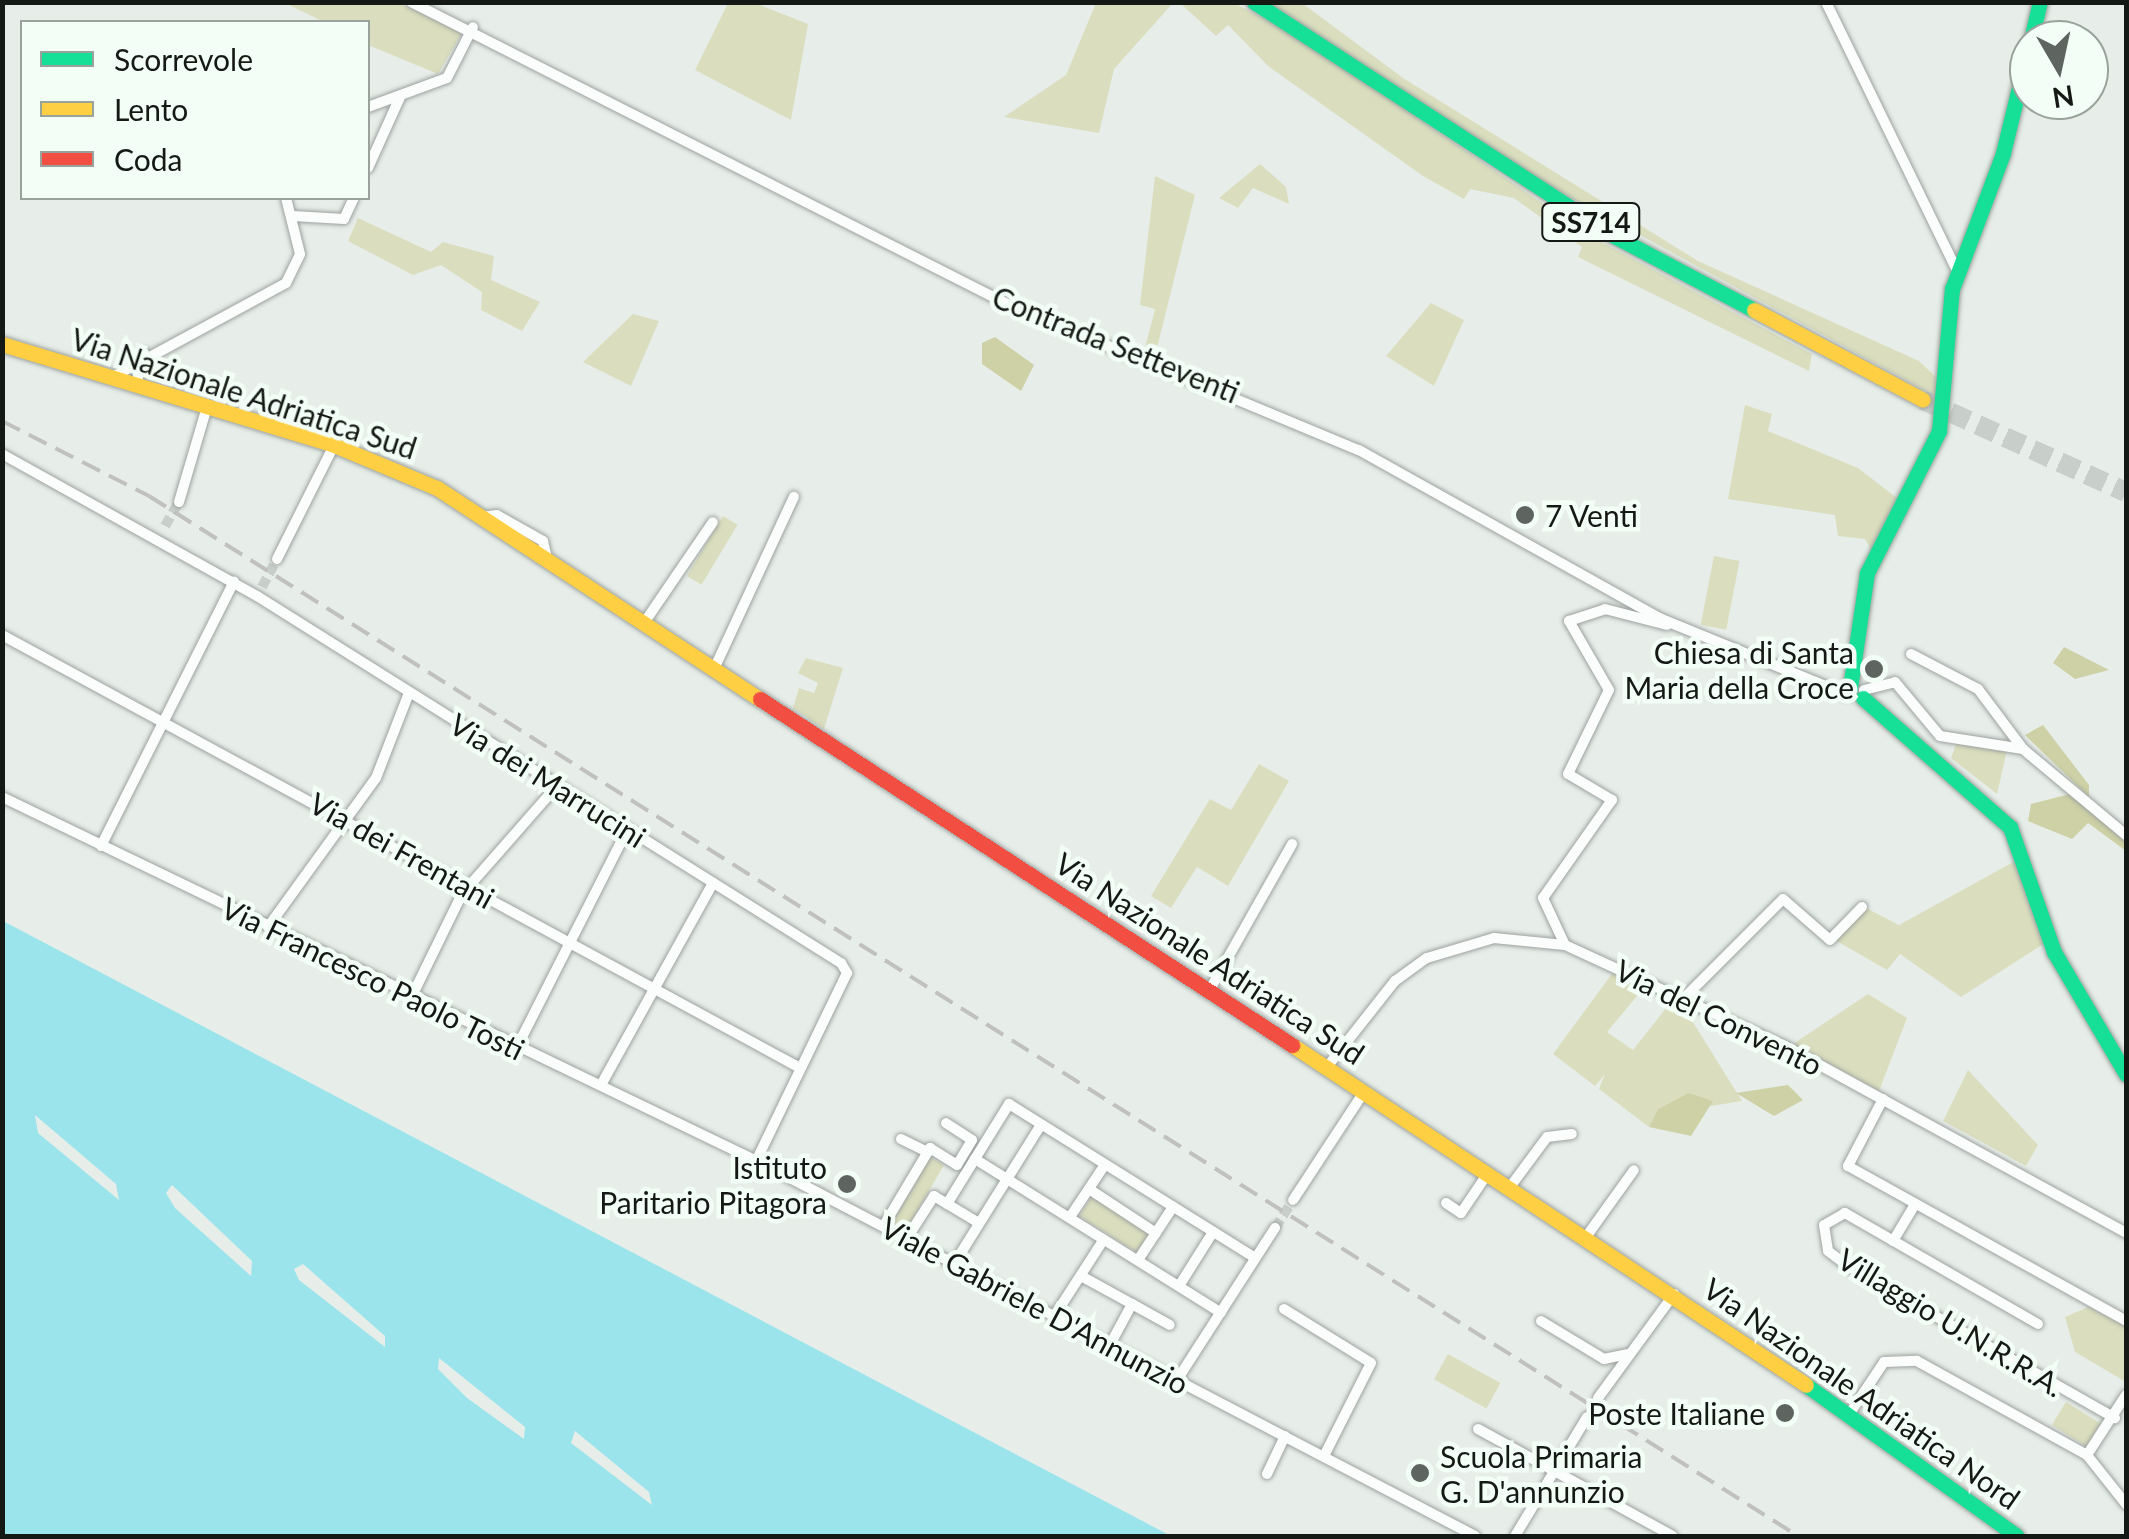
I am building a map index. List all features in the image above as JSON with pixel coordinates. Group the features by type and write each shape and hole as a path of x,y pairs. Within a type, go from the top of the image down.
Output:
{"main road":[{"name":"SS714","path":"1254,2 1614,236 1923,400"},
{"path":"2010,120 2002,153 1957,270 1939,431 1867,573 1855,639 1856,691 2010,827 2054,952 2126,1074"},
{"name":"Via Nazionale Adriatica Sud","path":"2,344 334,445 418,477 1674,1294"},
{"name":"Via Nazionale Adriatica Nord","path":"1674,1294 2018,1536"}],"street":[{"name":"Contrada Setteventi","path":"411,2 473,27 1004,303 1358,450 1676,626 1856,691 1895,682 1940,736 2024,749"},
{"path":"1826,2 1957,270"},
{"path":"370,106 448,78 473,27"},
{"path":"370,164 400,97"},
{"path":"111,378 144,352 274,295 300,254 287,200"},
{"path":"293,216 344,219 353,200"},
{"path":"136,385 144,352"},
{"path":"179,502 207,406"},
{"path":"278,558 334,445"},
{"name":"Via dei Marrucini","path":"2,454 234,582 259,591 410,693 841,962 846,973 800,1068"},
{"path":"714,669 794,497"},
{"path":"644,623 713,522"},
{"path":"156,538 165,526"},
{"path":"101,846 234,582"},
{"path":"1565,945 1543,898 1612,800 1568,774 1610,690 1569,621 1604,609 1676,626"},
{"name":"Via dei Frentani","path":"2,636 800,1068"},
{"path":"1911,654 1978,689 2024,749 2126,835"},
{"path":"268,927 348,820 410,693"},
{"path":"412,996 469,888 557,786"},
{"name":"Via Francesco Paolo Tosti","path":"2,797 750,1158"},
{"path":"517,1047 628,830"},
{"path":"1209,991 1292,844"},
{"path":"601,1085 713,883"},
{"path":"1684,998 1784,900 1830,940 1862,906"},
{"name":"Via del Convento","path":"1327,1067 1389,986 1427,958 1494,938 1565,945 1684,998 1883,1099 2126,1233"},
{"path":"750,1158 800,1068"},
{"path":"1293,1200 1364,1092"},
{"path":"1883,1099 1844,1162 1914,1206 2126,1321"},
{"path":"947,1204 1009,1104 1255,1258"},
{"path":"901,1139 957,1165 972,1140 946,1123"},
{"path":"954,1264 1041,1125"},
{"path":"1510,1188 1547,1137 1572,1134"},
{"path":"884,1225 928,1152"},
{"name":"Viale Gabriele D'Annunzio","path":"750,1158 1475,1536"},
{"path":"975,1158 1221,1313"},
{"path":"1070,1217 1104,1166"},
{"path":"1586,1237 1634,1170"},
{"path":"1446,1203 1461,1213 1488,1173"},
{"path":"1089,1190 1156,1233"},
{"path":"907,1238 933,1197 979,1222"},
{"name":"Villaggio U.N.R.R.A.","path":"1894,1241 1914,1206"},
{"path":"1138,1260 1173,1207"},
{"name":"Villaggio U.N.R.R.A.","path":"2038,1324 1844,1213 1822,1230 1828,1251 1849,1267 2115,1418"},
{"path":"1177,1380 1275,1228"},
{"path":"1179,1286 1213,1232"},
{"path":"1055,1316 1104,1239"},
{"path":"1081,1276 1170,1326"},
{"path":"1598,1398 1674,1294"},
{"path":"1110,1344 1132,1304"},
{"path":"1284,1308 1371,1363 1324,1456"},
{"path":"1541,1322 1604,1359 1628,1354"},
{"path":"1848,1416 1884,1362 1901,1356 2087,1455 2126,1504"},
{"path":"2087,1455 2115,1418 2126,1395"},
{"path":"1515,1536 1587,1417"},
{"path":"1478,1429 1550,1474 1673,1536"},
{"path":"1267,1474 1286,1436"}],"green space":[{"path":"285,3 396,3 464,29 438,74 370,46 370,20 320,20"},
{"path":"728,3 755,3 808,24 791,120 695,70"},
{"path":"1096,3 1173,3 1114,69 1099,133 1004,117 1066,75"},
{"path":"1180,3 1234,3 1295,35 1592,237 1812,354 1809,371 1578,257 1582,247 1514,198 1470,189 1464,199 1423,176 1268,66 1228,25 1216,36"},
{"path":"1270,3 1302,3 1403,78 1698,261 1919,361 1939,380 1937,397 1539,180"},
{"path":"1260,164 1286,187 1289,204 1253,188 1238,208 1219,198"},
{"path":"1155,176 1195,195 1156,352 1145,348 1155,309 1140,305"},
{"path":"358,218 431,252 443,242 494,256 491,280 540,302 522,331 481,310 482,292 441,265 413,275 348,241"},
{"path":"1431,303 1464,320 1434,386 1386,356"},
{"path":"633,314 659,321 631,386 583,362"},
{"path":"995,337 1034,365 1021,391 982,364 982,343"},
{"path":"1745,405 1772,414 1768,431 1858,468 1902,502 1872,552 1865,539 1838,536 1835,515 1728,499"},
{"path":"723,516 738,525 702,585 687,576"},
{"path":"1714,556 1740,561 1726,630 1701,625"},
{"path":"2064,647 2109,670 2075,679 2053,663"},
{"path":"806,658 843,668 824,729 793,708 799,688 814,693 818,683 798,673"},
{"path":"2043,725 2089,785 2089,797 2025,735"},
{"path":"1956,744 2007,750 1997,794 1951,758"},
{"path":"1259,764 1289,781 1228,886 1197,867 1171,908 1151,896 1210,799 1231,810"},
{"path":"2070,794 2126,842 2126,851 2088,823 2072,839 2028,821 2031,804"},
{"path":"2015,861 2045,943 1961,997 1900,954 1887,970 1835,940 1866,908 1899,925"},
{"path":"1614,971 1647,984 1607,1032 1633,1050 1674,998 1697,1008 1691,1019 1742,1101 1711,1106 1688,1093 1658,1109 1649,1127 1599,1089 1605,1074 1595,1086 1553,1054"},
{"path":"1868,994 1907,1018 1879,1091 1793,1044"},
{"path":"1968,1070 2038,1145 2026,1166 1943,1121"},
{"path":"1788,1085 1803,1100 1774,1116 1736,1093"},
{"path":"1688,1093 1713,1101 1691,1136 1649,1127 1658,1109"},
{"path":"930,1157 944,1165 906,1231 892,1223"},
{"path":"1092,1196 1154,1235 1141,1255 1079,1216"},
{"path":"2088,1307 2126,1326 2126,1382 2075,1352 2065,1317"},
{"path":"1448,1354 1500,1383 1486,1408 1434,1379"},
{"path":"2066,1402 2101,1424 2086,1447 2052,1425"}],"water":[{"path":"3,921 1171,1536 3,1536"}],"pier":[{"path":"35,1115 116,1184 119,1200 38,1133"},
{"path":"172,1185 252,1261 251,1276 175,1208 166,1193"},
{"path":"303,1264 385,1336 385,1347 299,1280 294,1269"},
{"path":"439,1358 525,1427 524,1439 467,1398 438,1369"},
{"path":"575,1431 649,1492 652,1505 571,1443"}],"tunnel":[{"path":"1923,400 2126,492"},
{"path":"165,526 179,502"},
{"path":"262,587 277,559"},
{"path":"1275,1228 1293,1200"},
{"path":"1587,1417 1598,1398"}],"railway":[{"path":"2,421 149,496 1798,1536"}],"traffic: fast":[{"path":"1254,2 1614,236 1754,310"},
{"path":"2036,20 2040,2"},
{"path":"1850,688 1867,573 1939,431 1952,289 2003,153 2011,120"},
{"path":"1863,698 2010,827 2054,952 2126,1074"},
{"path":"1806,1385 2017,1536"}],"traffic: slow":[{"path":"1754,310 1923,400"},
{"path":"2,344 334,445 437,488 760,699"},
{"path":"1292,1045 1806,1385"}],"traffic: jam":[{"path":"760,699 1292,1045"}],"place":[{"name":"7 Venti","path":"1525,515"},
{"name":"Chiesa di Santa Maria della Croce","path":"1874,669"},
{"name":"Istituto Paritario Pitagora","path":"847,1184"},
{"name":"Poste Italiane","path":"1785,1413"},
{"name":"Scuola Primaria G. D'annunzio","path":"1420,1473"}]}
